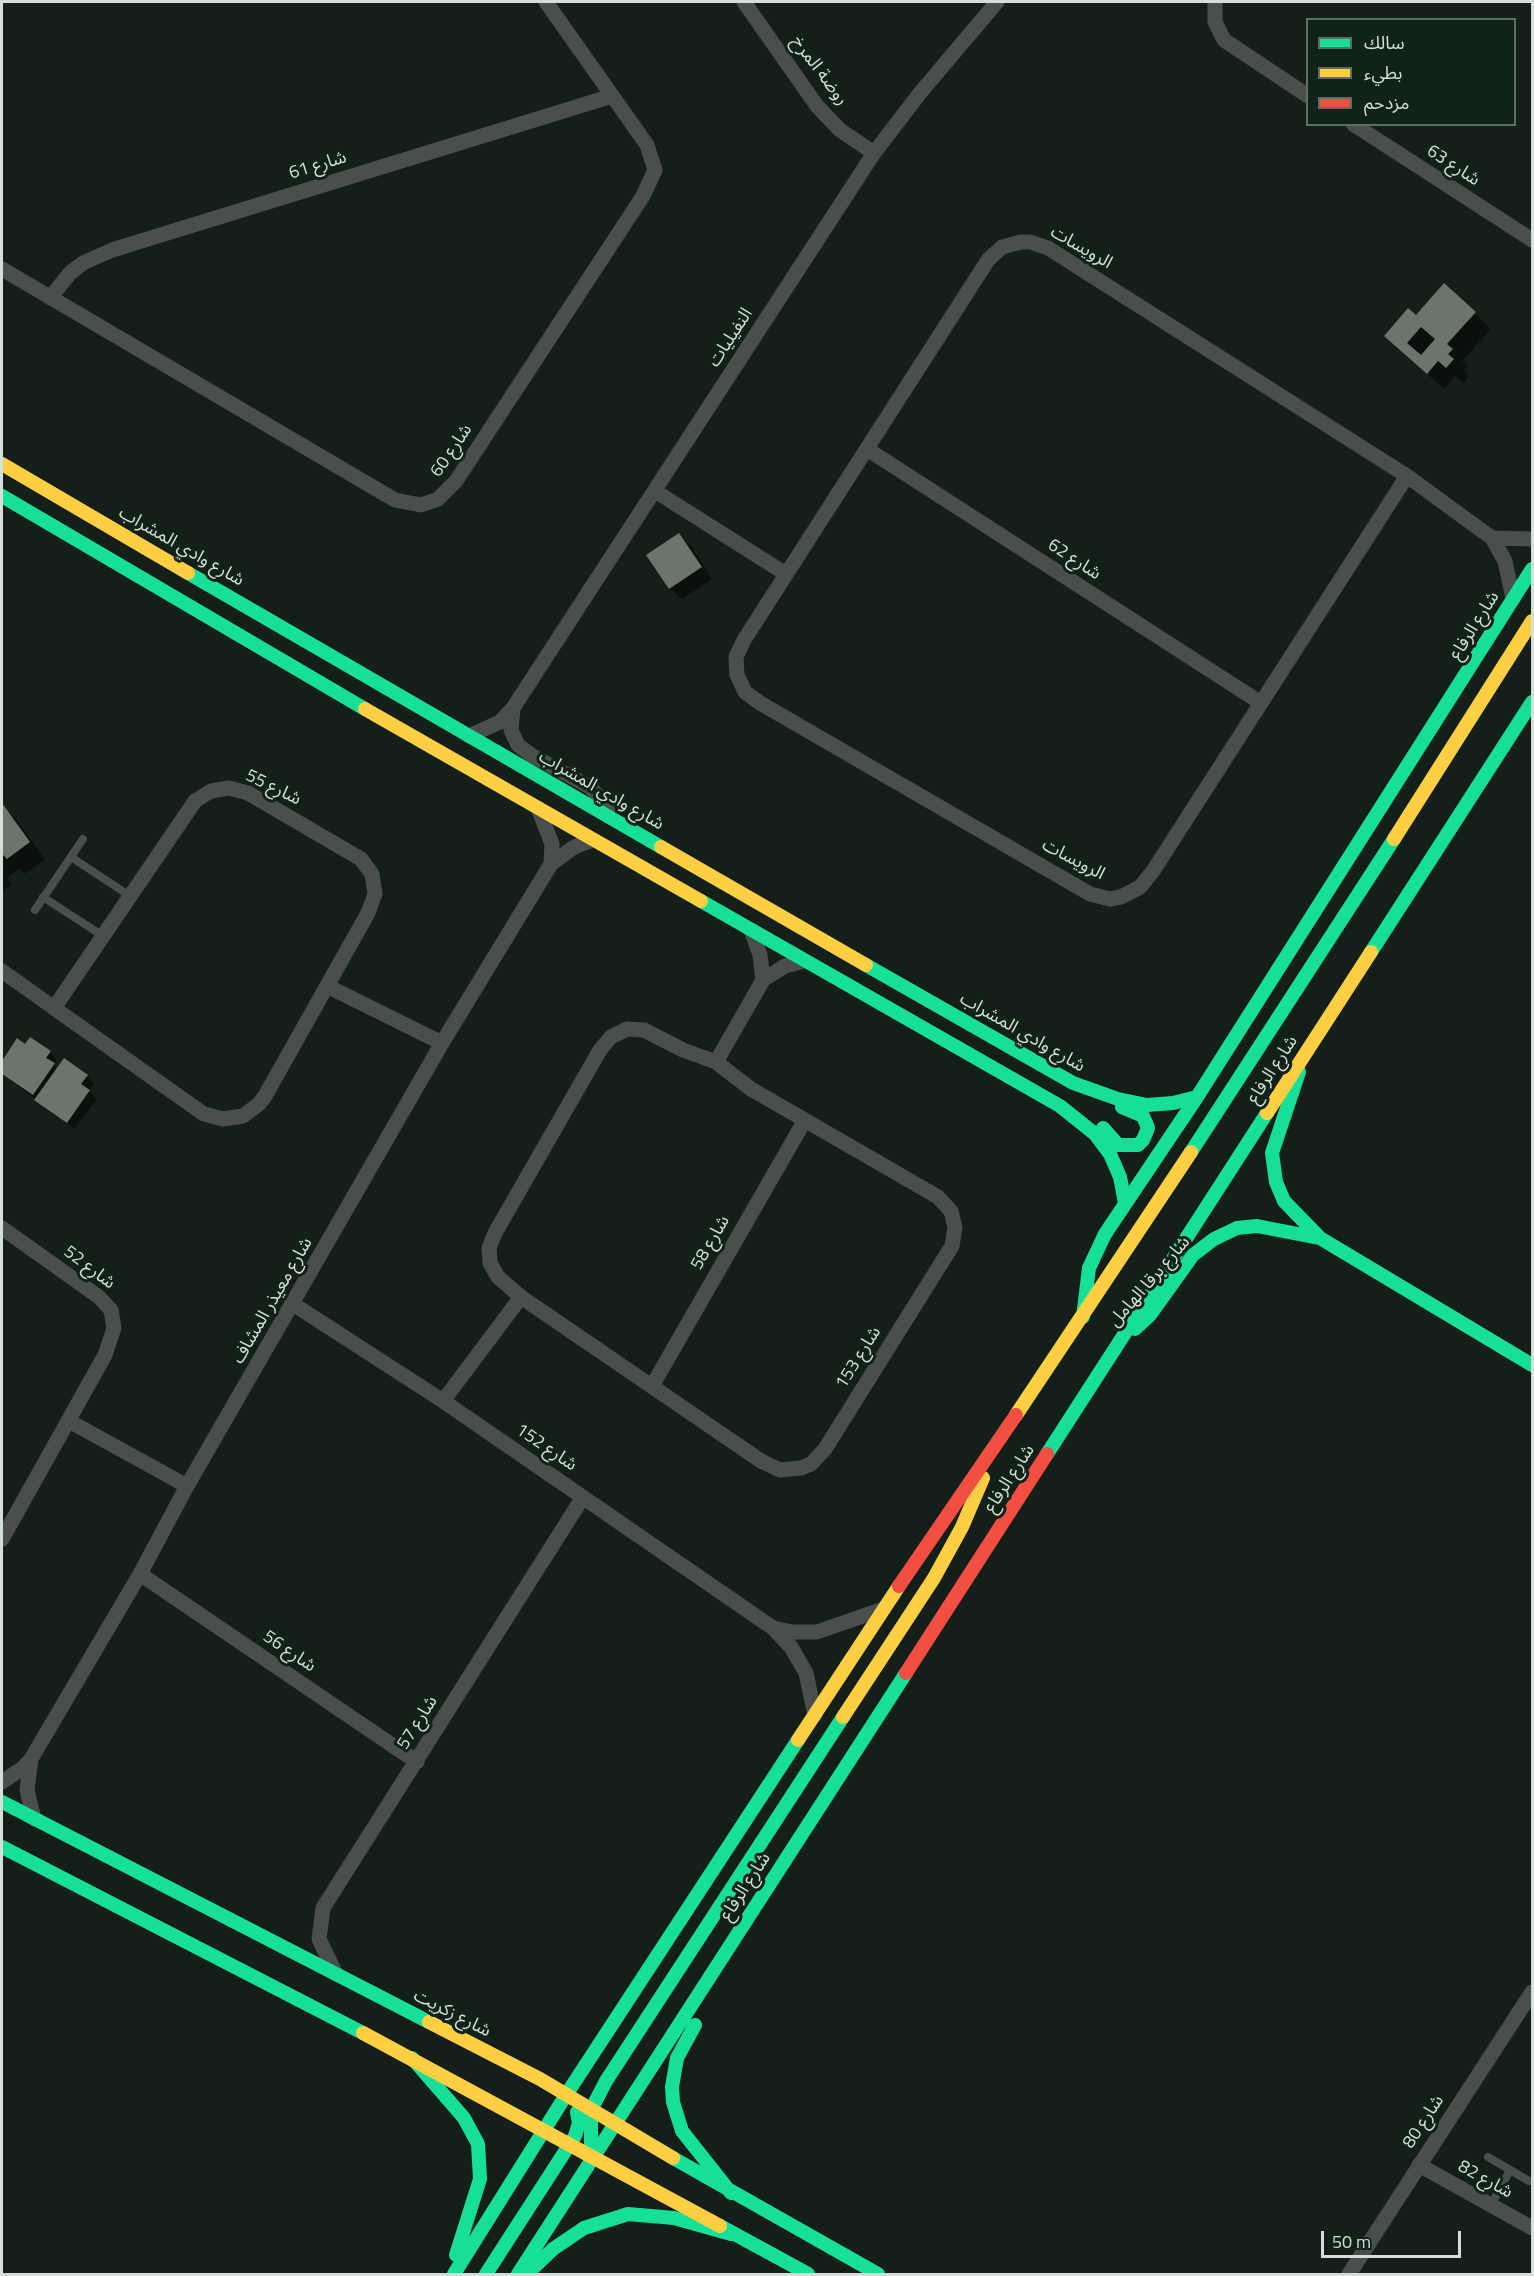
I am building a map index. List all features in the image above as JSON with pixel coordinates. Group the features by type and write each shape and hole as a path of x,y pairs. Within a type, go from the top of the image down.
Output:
{"main road":[{"name":"شارع وادي المشراب","path":"2,464 469,736 1074,1083 1118,1099 1147,1105 1173,1103 1197,1097"},
{"path":"2,496 804,961 1060,1106 1090,1118 1118,1145 1132,1147 1143,1140 1148,1128 1138,1111 1097,1099 1074,1083"},
{"name":"شارع الرفاع","path":"1083,1317 1089,1268 1100,1242 1197,1097 1533,569"},
{"name":"شارع الرفاع","path":"454,2274 566,2096 884,1608 1083,1317 1310,972 1533,621"},
{"name":"شارع الرفاع","path":"518,2274 1533,702"},
{"name":"شارع برقا الهامل","path":"1307,1051 1275,1140 1272,1169 1284,1201 1320,1238 1528,1362"},
{"path":"1060,1106 1095,1134 1110,1154 1120,1177 1125,1203"},
{"name":"شارع برقا الهامل","path":"1114,1351 1150,1315 1193,1255 1214,1239 1237,1228 1257,1226 1320,1238"},
{"path":"591,2158 589,2129 591,2110 616,2064 934,1578 962,1527 993,1446"},
{"name":"شارع زكريت","path":"2,1802 546,2083 731,2193 878,2274"},
{"path":"2,1847 412,2058 569,2146 808,2274"},
{"path":"731,1944 717,1985 677,2058 672,2087 674,2109 682,2131 731,2193"},
{"path":"412,2058 464,2118 478,2144 480,2170 476,2196 450,2274"},
{"path":"527,2122 540,2119 550,2109 552,2095 546,2083"},
{"path":"486,2274 569,2146 579,2123 576,2109 566,2096"},
{"path":"526,2274 570,2236 613,2217 656,2215 731,2234"}],"street":[{"name":"شارع 60","path":"2,269 395,500 412,505 430,503 451,488 653,178 654,164 651,153 546,2"},
{"name":"روضة المرخ","path":"744,2 828,119 874,153"},
{"name":"النفيليات","path":"469,736 500,722 513,708 874,153 920,93 997,2"},
{"path":"1215,2 1215,22 1231,47 1306,95"},
{"name":"شارع 61","path":"50,298 70,273 83,263 112,250 612,96"},
{"name":"شارع 63","path":"1356,126 1533,240"},
{"name":"الرويسات","path":"1407,476 1147,880 1131,893 1121,897 1100,897 770,709 745,692 740,684 736,666 739,648 988,260 1011,243 1030,242 1048,248 1407,476 1492,538 1509,573 1513,599"},
{"name":"شارع 62","path":"867,449 1261,703"},
{"path":"655,490 786,574"},
{"path":"1492,538 1533,539"},
{"path":"513,708 511,730 518,745 531,755 590,787 597,793 611,817"},
{"name":"شارع 55","path":"2,971 54,1008 204,1114 213,1118 243,1116 259,1104 373,904 375,894 372,874 361,859 248,794 239,790 220,789 195,801 54,1008"},
{"path":"538,808 552,844 551,864"},
{"name":"شارع معيذر المشاف","path":"2,1782 23,1768 31,1759 140,1574 187,1486 442,1043 551,864 574,847 593,840"},
{"path":"751,930 760,955 763,981"},
{"path":"716,1062 763,981 785,966 804,961"},
{"path":"327,986 442,1043"},
{"name":"شارع 153","path":"644,1029 683,1050 716,1062 751,1089 805,1120 938,1197 951,1211 955,1237 952,1246 825,1449 811,1464 791,1471 770,1467 520,1297 494,1271 489,1256 491,1240 605,1043 618,1032 644,1029"},
{"name":"شارع 58","path":"652,1386 805,1120"},
{"name":"شارع 52","path":"2,1228 91,1290 111,1310 114,1328 110,1347 2,1539"},
{"path":"443,1401 520,1297"},
{"name":"شارع 152","path":"293,1305 443,1401 773,1628 791,1647 803,1667 811,1687 815,1717"},
{"path":"1528,1362 1533,1347"},
{"path":"69,1421 187,1486"},
{"name":"شارع 57","path":"336,1974 319,1939 323,1908 583,1497"},
{"name":"شارع 56","path":"140,1574 417,1762"},
{"name":"شارع 152","path":"773,1628 792,1632 817,1632 884,1608"},
{"name":"شارع معيذر المشاف","path":"31,1759 27,1790 34,1819"},
{"name":"شارع 80","path":"1349,2274 1533,1992"},
{"name":"شارع 82","path":"1419,2165 1533,2228"}],"lane":[{"path":"34,910 83,839"},
{"path":"71,857 130,896"},
{"path":"43,897 103,936"},
{"path":"1488,2157 1529,2181"},
{"path":"1491,2205 1510,2170"}],"building":[{"path":"1444,283 1476,312 1447,344 1453,349 1448,354 1454,359 1446,368 1438,361 1427,374 1384,336 1408,308 1416,315","holes":["1421,327 1435,339 1421,355 1407,343"]},
{"path":"679,533 702,567 669,589 646,555"},
{"path":"2,803 30,842 7,859 2,854"},
{"path":"30,1037 51,1051 46,1058 55,1063 33,1095 2,1074 2,1061 17,1038 25,1044"},
{"path":"64,1058 88,1075 81,1084 90,1090 67,1123 34,1100"}],"traffic: fast":[{"path":"2,496 365,709"},
{"path":"1083,1317 1089,1268 1105,1234 1197,1097 1532,569"},
{"path":"188,573 661,847"},
{"path":"1371,952 1532,702"},
{"path":"1191,1152 1394,839"},
{"path":"701,901 1060,1106 1095,1134 1110,1154 1120,1177 1125,1203"},
{"path":"866,965 1073,1083 1118,1099 1147,1105 1173,1103 1197,1097"},
{"path":"1299,1072 1272,1153 1276,1182 1284,1201 1320,1238 1532,1365"},
{"path":"1103,1128 1118,1145 1138,1145 1143,1140 1148,1128 1143,1116 1122,1107"},
{"path":"1047,1454 1267,1113"},
{"path":"1135,1329 1150,1315 1193,1255 1214,1239 1237,1228 1257,1226 1319,1238"},
{"path":"518,2274 906,1673"},
{"path":"591,2158 591,2110 606,2081 843,1717"},
{"path":"454,2274 566,2095 798,1740"},
{"path":"2,1802 429,2022"},
{"path":"2,1847 363,2033"},
{"path":"695,2025 677,2058 672,2087 673,2102 682,2131 731,2193"},
{"path":"412,2058 464,2118 478,2144 480,2179 456,2255"},
{"path":"486,2274 575,2136 579,2123 577,2112"},
{"path":"673,2158 878,2274"},
{"path":"530,2271 553,2249 584,2228 628,2214 674,2218 731,2234"},
{"path":"720,2226 808,2274"}],"traffic: slow":[{"path":"2,464 188,573"},
{"path":"1394,839 1532,621"},
{"path":"365,709 701,901"},
{"path":"661,847 866,965"},
{"path":"1267,1113 1371,952"},
{"path":"1016,1415 1191,1152"},
{"path":"843,1717 934,1578 962,1527 983,1478"},
{"path":"798,1740 899,1586"},
{"path":"429,2022 540,2079 673,2158"},
{"path":"363,2033 720,2226"}],"traffic: jam":[{"path":"899,1586 1016,1415"},
{"path":"906,1673 1047,1454"}]}
